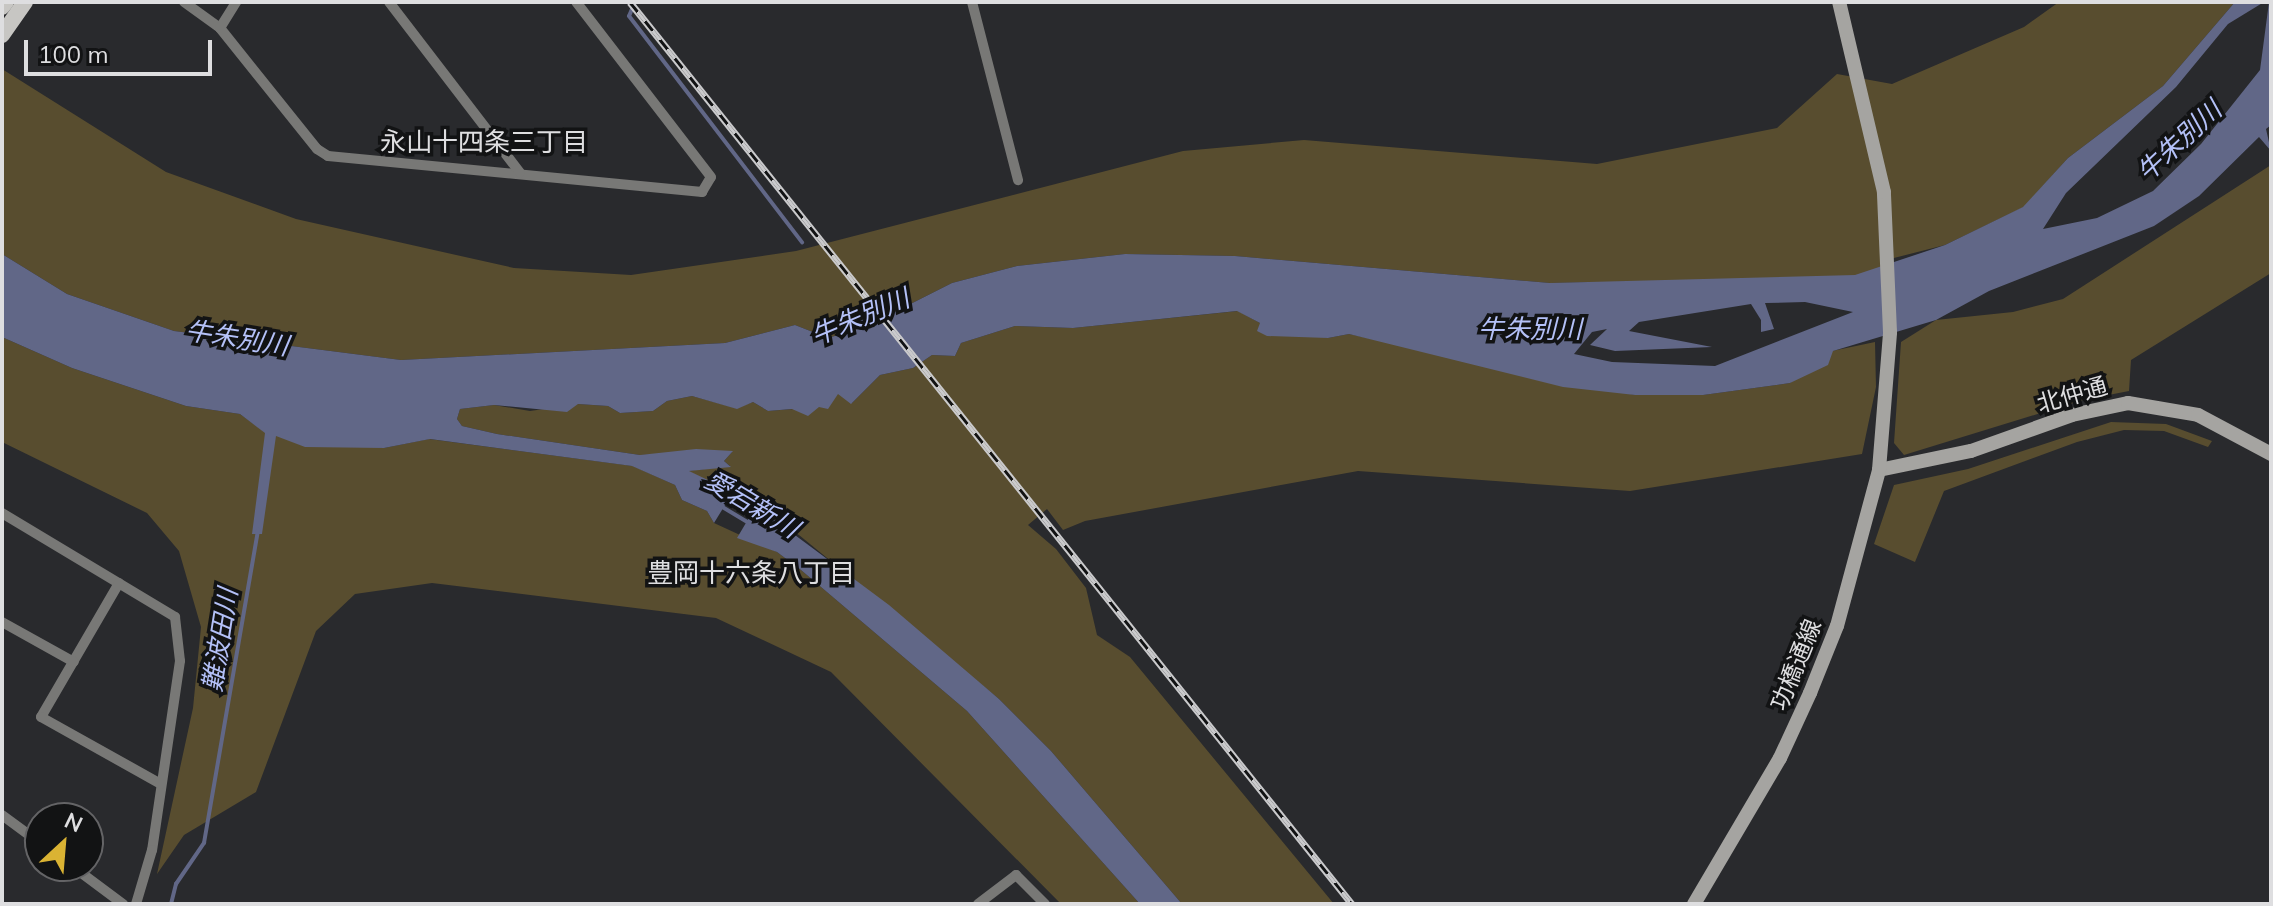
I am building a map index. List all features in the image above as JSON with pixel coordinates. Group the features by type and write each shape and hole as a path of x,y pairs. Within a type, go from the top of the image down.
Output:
{"main road":[{"path":"2,7 6,2"},
{"path":"2,35 25,2"}],"street":[{"path":"184,2 220,28 317,149 328,156 702,192 711,177 576,2"},
{"path":"220,28 236,2"},
{"path":"389,2 520,173"},
{"path":"972,2 1018,180"},
{"name":"功橋通線","path":"1694,904 1780,758 1810,693 1837,626 1879,470 1890,332 1888,251 1871,123 1839,2"},
{"name":"北仲通","path":"1879,470 1971,451 2072,415 2128,403 2198,415 2271,454"},
{"path":"2,513 175,617 180,661 146,880 136,904"},
{"path":"119,583 41,717 161,784"},
{"path":"2,622 74,662"},
{"path":"2,815 24,831"},
{"path":"978,904 1016,875 1045,904"},
{"path":"93,882 123,904"}],"shaded area":[{"path":"2059,2 2235,2 2163,86 2068,158 2024,207 1945,245 1890,259 1889,278 1550,283 1235,256 1125,254 1017,266 952,283 865,327 828,338 795,325 725,343 401,360 174,331 67,294 2,254 2,69 166,172 296,219 514,268 631,275 796,251 1183,151 1304,140 1597,164 1777,128 1837,74 1892,84 2024,27"},
{"path":"2271,165 2271,273 2131,360 2129,391 2083,400 1904,455 1894,443 1901,342 1936,320 2013,312 2063,299"},
{"path":"1238,311 1260,323 1328,338 1349,334 1635,395 1703,395 1790,383 1832,351 1875,342 1876,387 1862,454 1630,491 1358,471 1085,521 1063,530 1047,509 1028,525 1056,549 1086,588 1097,635 1130,657 1334,904 1182,904 1051,751 999,699 799,535 733,492 687,471 730,466 724,461 732,452 640,455 497,434 462,426 457,419 460,409 494,405 530,411 578,404 608,406 620,413 653,411 667,401 692,396 736,408 753,402 768,411 819,407 838,393 852,403 880,375 913,368 932,355 955,356 961,343 1015,326 1073,328"},
{"path":"2,337 72,368 186,406 240,414 266,433 384,448 429,439 633,466 675,485 682,500 707,511 714,523 777,552 801,570 967,711 1140,904 1061,904 831,672 716,618 432,583 355,594 316,631 256,792 184,835 157,874 193,708 201,627 179,551 147,513 2,442"},
{"path":"2111,422 2166,424 2212,441 2208,447 2164,431 2124,430 2077,442 1944,491 1915,562 1874,544 1894,485 1968,469"}],"water":[{"name":"牛朱別川","path":"2235,2 2264,2 2228,24 2176,87 2066,193 2043,229 2097,218 2153,191 2201,144 2260,70 2269,2 2271,125 2266,129 2271,151 2259,137 2199,196 2154,226 1989,291 1936,320 1833,351 1828,365 1790,383 1703,395 1635,395 1563,387 1349,334 1328,338 1267,336 1257,331 1260,323 1237,311 1073,328 1015,326 961,343 955,356 932,355 913,368 880,375 851,404 838,394 828,409 819,407 808,416 792,409 768,411 753,402 737,409 692,396 667,401 653,411 620,413 608,406 578,404 567,412 494,405 460,409 457,419 462,426 497,434 640,455 696,449 733,451 724,461 731,467 689,471 733,492 714,523 707,511 682,500 675,485 632,466 430,439 384,448 305,447 276,436 262,534 252,534 265,433 240,414 186,406 72,368 2,337 2,254 67,294 174,331 401,360 725,343 795,325 828,338 865,327 952,283 1017,266 1125,254 1235,256 1550,283 1855,275 1945,245 2023,207 2068,158 2163,86","holes":["1805,302 1853,312 1715,366 1612,362 1574,354 1592,332 1607,329 1590,345 1615,351 1712,347 1629,331 1639,322 1751,304 1761,320 1761,332 1774,329 1765,303"]},
{"path":"756,506 889,605 999,699 1051,751 1182,904 1140,904 967,711 801,570 777,552 737,538"}],"waterway":[{"path":"635,2 629,16 802,242"},
{"path":"856,312 867,331"},
{"name":"愛宕新川","path":"719,505 749,523"},
{"name":"難波田川","path":"171,904 176,884 204,843 258,530"}],"railway":[{"path":"630,2 1352,904"}],"district":[{"name":"永山十四条三丁目","path":"484,142"},
{"name":"豊岡十六条八丁目","path":"751,573"}]}
